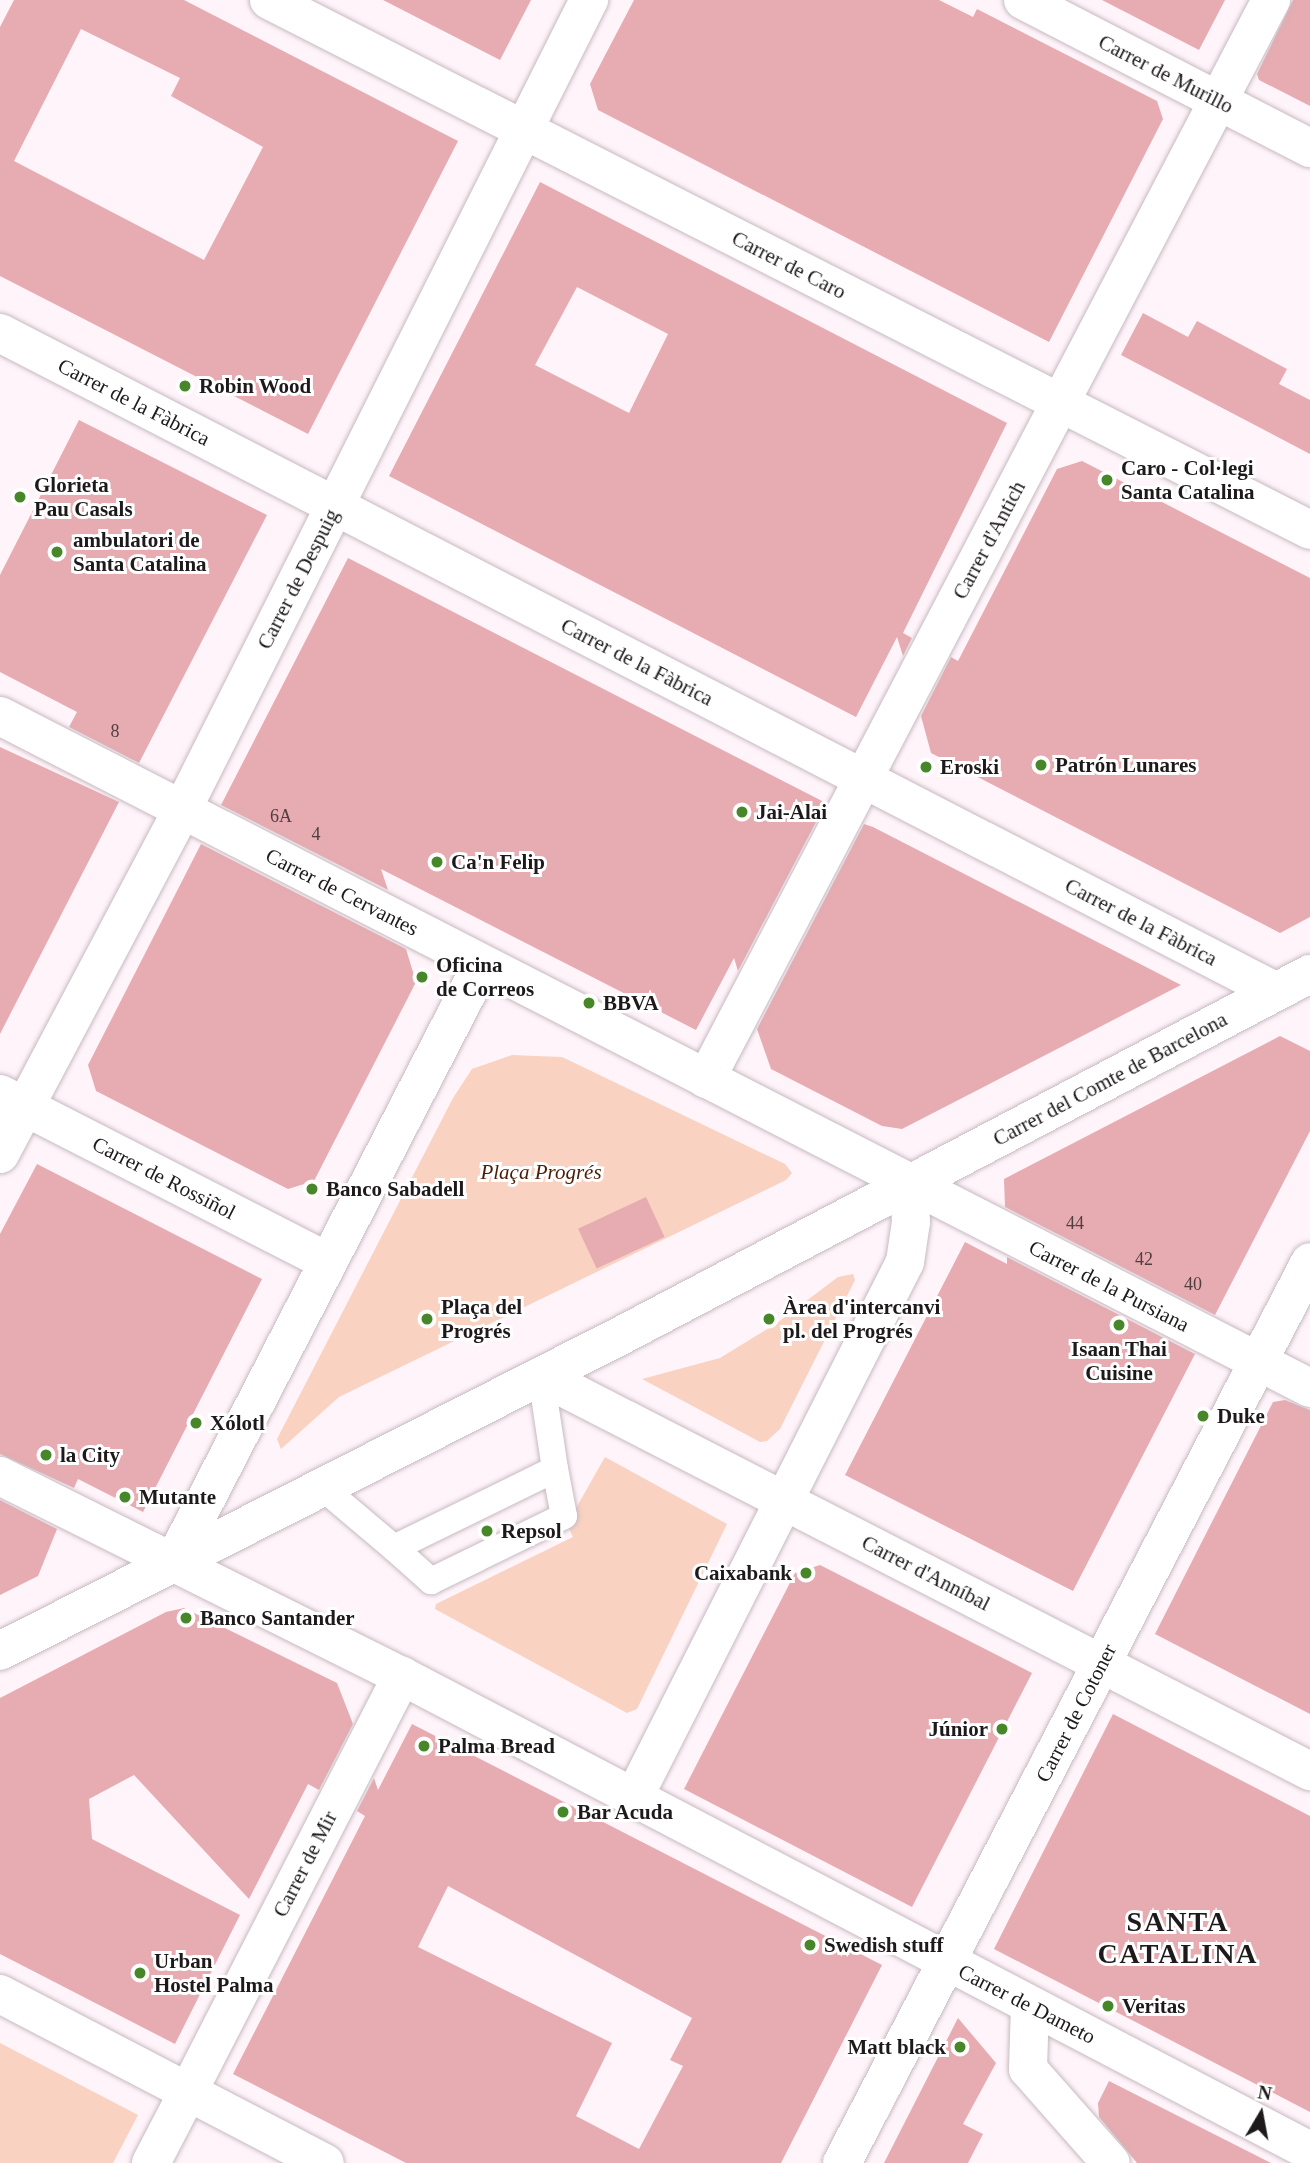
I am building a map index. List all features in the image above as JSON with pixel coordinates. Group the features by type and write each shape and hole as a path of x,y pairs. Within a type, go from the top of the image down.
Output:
{"street":[{"name":"Carrer de Caro","path":"269,0 1310,530"},
{"name":"Carrer de Despuig","path":"0,1154 12,1100 182,810 589,0"},
{"name":"Carrer de Murillo","path":"1023,0 1310,148"},
{"name":"Carrer d'Antich","path":"706,1079 1271,0"},
{"name":"Carrer de la Fàbrica","path":"0,333 1275,991"},
{"name":"Carrer de Cervantes","path":"0,716 909,1184"},
{"path":"173,1563 482,964"},
{"name":"Carrer del Comte de Barcelona","path":"909,1184 1310,974"},
{"name":"Carrer de Rossiñol","path":"12,1100 327,1261"},
{"path":"0,1476 173,1563 402,1676 633,1799 905,1262 911,1222 909,1184 323,1488 173,1563 0,1651"},
{"name":"Carrer de la Pursiana","path":"909,1184 1310,1388"},
{"name":"Carrer de Cotoner","path":"842,2163 1310,1262"},
{"name":"Carrer d'Anníbal","path":"541,1376 1310,1770"},
{"name":"Carrer de Mir","path":"151,2163 402,1676"},
{"name":"Carrer de Dameto","path":"633,1799 1310,2151"},
{"path":"0,1994 325,2163"},
{"path":"1030,2005 1028,2069 1111,2163"}],"lane":[{"path":"323,1488 431,1581 564,1516 541,1376"},
{"path":"394,1548 555,1469"}],"green space":[{"name":"Plaça Progrés","path":"512,1055 562,1057 785,1164 792,1173 786,1180 339,1397 281,1449 277,1439 453,1098 472,1069"},
{"path":"853,1274 855,1280 780,1429 767,1441 760,1442 642,1379 720,1358 777,1323 838,1277"},
{"path":"605,1457 727,1524 637,1709 627,1713 435,1609 436,1604 573,1537 567,1524"},
{"path":"0,2043 138,2115 113,2163 0,2163"}],"building":[{"path":"14,0 184,0 458,141 308,434 0,276 0,27","holes":["81,29 180,78 171,96 263,147 204,260 14,161"]},
{"path":"383,0 531,0 500,60"},
{"path":"634,0 939,0 973,17 977,9 1157,101 1163,119 1049,342 598,110 590,84"},
{"path":"1102,0 1225,0 1199,50"},
{"path":"1293,0 1310,0 1310,106 1259,80 1257,74"},
{"path":"540,182 1007,423 903,633 912,638 903,656 897,637 856,717 389,476","holes":["577,287 668,334 629,413 535,365"]},
{"path":"1143,313 1188,337 1197,321 1287,369 1279,384 1310,400 1310,454 1121,355"},
{"path":"79,420 267,515 139,763 69,727 77,712 0,672 0,575"},
{"path":"1082,461 1310,578 1310,917 1280,933 931,753 921,716 951,657 958,661 1057,469"},
{"path":"348,558 826,803 738,971 734,958 696,1030 381,869 388,890 221,805"},
{"path":"0,747 119,802 0,1034"},
{"path":"864,824 1181,985 902,1129 882,1126 771,1069 757,1029"},
{"path":"201,844 406,949 416,982 314,1181 288,1189 96,1091 88,1065"},
{"path":"1280,1036 1310,1051 1310,1131 1215,1315 1005,1207 1004,1179"},
{"path":"37,1164 262,1279 143,1512 78,1479 74,1488 0,1454 0,1234"},
{"path":"646,1197 665,1237 597,1269 578,1229"},
{"path":"965,1242 1007,1264 1007,1257 1195,1354 1073,1591 845,1475"},
{"path":"1285,1400 1310,1410 1310,1714 1155,1634 1273,1402"},
{"path":"0,1500 57,1529 38,1576 0,1595"},
{"path":"820,1565 1032,1673 912,1907 684,1789 795,1573"},
{"path":"184,1608 337,1683 353,1724 319,1790 308,1784 249,1899 134,1775 89,1799 92,1839 240,1915 175,2044 0,1954 0,1698 166,1612"},
{"path":"1113,1714 1310,1816 1310,2112 994,1949"},
{"path":"412,1724 882,1965 781,2163 406,2163 233,2074 365,1816 357,1811 374,1778 378,1790","holes":["448,1886 692,2018 670,2060 683,2066 639,2149 576,2116 612,2043 418,1947"]},
{"path":"958,2018 996,2063 963,2124 983,2134 968,2163 884,2163"},
{"path":"1109,2081 1271,2163 1137,2163 1099,2117 1098,2103"}],"place":[{"name":"Robin Wood","path":"185,386"},
{"name":"Caro - Col·legi Santa Catalina","path":"1107,480"},
{"name":"Glorieta Pau Casals","path":"20,497"},
{"name":"ambulatori de Santa Catalina","path":"57,552"},
{"name":"Patrón Lunares","path":"1041,765"},
{"name":"Eroski","path":"926,767"},
{"name":"Jai-Alai","path":"742,812"},
{"name":"Ca'n Felip","path":"437,862"},
{"name":"Oficina de Correos","path":"422,977"},
{"name":"BBVA","path":"589,1003"},
{"name":"Banco Sabadell","path":"312,1189"},
{"name":"Plaça del Progrés","path":"427,1319"},
{"name":"Àrea d'intercanvi pl. del Progrés","path":"769,1319"},
{"name":"Isaan Thai Cuisine","path":"1119,1325"},
{"name":"Duke","path":"1203,1416"},
{"name":"Xólotl","path":"196,1423"},
{"name":"la City","path":"46,1455"},
{"name":"Mutante","path":"125,1497"},
{"name":"Repsol","path":"487,1531"},
{"name":"Caixabank","path":"806,1573"},
{"name":"Banco Santander","path":"186,1618"},
{"name":"Júnior","path":"1002,1729"},
{"name":"Palma Bread","path":"424,1746"},
{"name":"Bar Acuda","path":"563,1812"},
{"name":"Swedish stuff","path":"810,1945"},
{"name":"Urban Hostel Palma","path":"140,1973"},
{"name":"Veritas","path":"1108,2006"},
{"name":"Matt black","path":"960,2047"}],"district":[{"name":"SANTA CATALINA","path":"1178,1938"}]}
